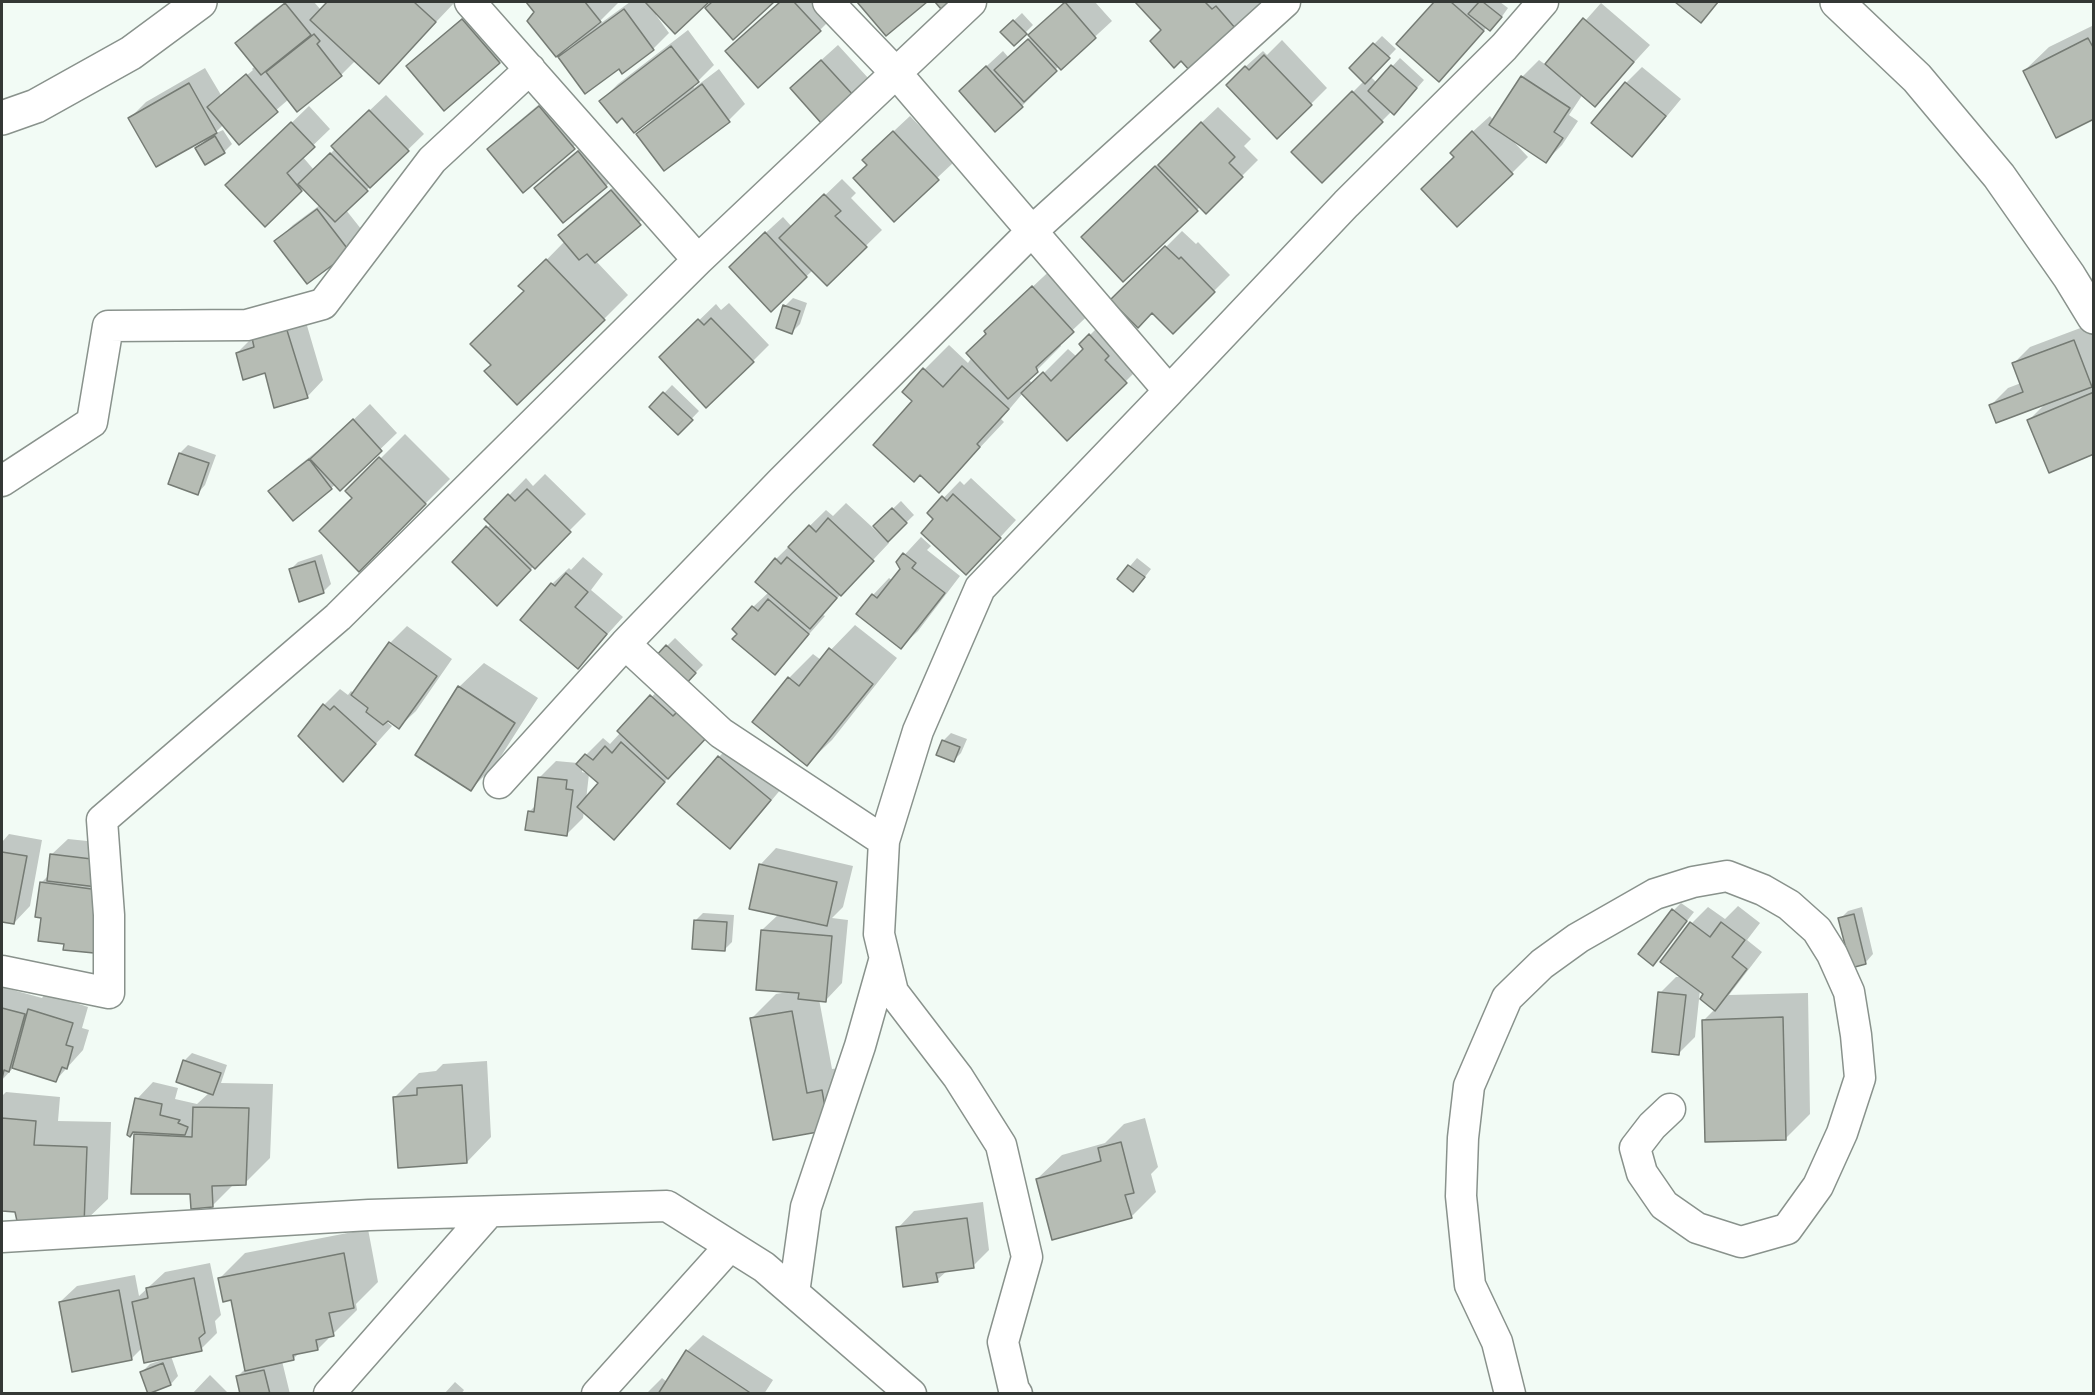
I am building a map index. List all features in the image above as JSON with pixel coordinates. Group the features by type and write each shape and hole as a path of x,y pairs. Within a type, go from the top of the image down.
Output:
{"street":[{"path":"2,118 36,106 131,53 200,2"},
{"path":"470,2 698,260"},
{"path":"828,2 897,74 1169,391"},
{"path":"2,971 109,993 109,915 102,820 338,617 698,260 971,2"},
{"path":"499,783 625,644 781,482 1032,231 1285,2"},
{"path":"1017,1394 1014,1390 1003,1342 1027,1257 1001,1145 958,1077 893,992 879,934 884,841 918,731 980,588 1346,204 1504,47 1543,2"},
{"path":"1837,2 1917,78 1999,176 2069,276 2094,317"},
{"path":"2,481 92,422 108,326 247,325 322,304 432,160 530,69"},
{"path":"625,644 720,733 884,841"},
{"path":"1510,1394 1497,1342 1470,1285 1461,1196 1463,1138 1469,1086 1507,998 1542,964 1586,933 1654,894 1693,882 1727,876 1763,890 1789,905 1817,930 1832,954 1849,992 1860,1078 1842,1133 1818,1186 1787,1229 1741,1242 1697,1228 1664,1205 1642,1173 1635,1148 1652,1126 1670,1109"},
{"path":"794,1293 806,1207 860,1046 885,957"},
{"path":"2,1237 357,1216 667,1206 764,1267 911,1394"},
{"path":"329,1394 489,1212"},
{"path":"597,1394 730,1246"}],"building":[{"path":"327,2 414,2 436,22 379,84 310,20"},
{"path":"526,2 585,2 601,22 556,57 527,21 534,12"},
{"path":"645,2 709,2 675,34"},
{"path":"712,2 774,2 733,40 705,8"},
{"path":"780,2 794,2 821,31 758,88 725,51"},
{"path":"857,2 927,2 886,36"},
{"path":"935,2 950,2 941,9"},
{"path":"1065,2 1096,38 1061,70 1028,35"},
{"path":"1135,2 1205,2 1212,9 1216,6 1236,29 1191,72 1181,61 1174,68 1150,41 1161,30"},
{"path":"1434,2 1451,2 1484,31 1439,82 1396,44"},
{"path":"1479,2 1483,2 1502,17 1490,31 1468,14"},
{"path":"1675,2 1718,2 1701,23"},
{"path":"285,3 311,35 261,75 235,43"},
{"path":"624,9 654,50 622,74 619,69 585,94 558,57"},
{"path":"1583,18 1634,62 1595,107 1545,64"},
{"path":"462,19 500,63 444,111 406,66"},
{"path":"1013,20 1027,34 1014,46 1000,32"},
{"path":"314,34 320,41 317,44 342,76 297,112 266,72"},
{"path":"2088,38 2094,49 2094,119 2056,138 2023,71"},
{"path":"1028,39 1057,71 1024,102 994,70"},
{"path":"1373,43 1390,58 1365,84 1349,68"},
{"path":"671,46 699,82 634,133 622,118 617,123 599,101"},
{"path":"1264,55 1312,105 1277,139 1226,85 1245,66 1249,70"},
{"path":"821,60 854,96 822,124 790,88"},
{"path":"1391,65 1417,88 1394,115 1368,91"},
{"path":"986,66 1023,107 995,132 959,91"},
{"path":"246,74 278,112 239,145 207,107"},
{"path":"1521,76 1570,108 1554,132 1563,138 1546,163 1489,125"},
{"path":"1625,82 1666,116 1632,157 1591,123"},
{"path":"189,83 217,133 156,167 128,118"},
{"path":"702,84 730,122 664,171 636,134"},
{"path":"1352,91 1383,122 1322,183 1291,152"},
{"path":"539,106 575,149 523,193 487,149"},
{"path":"369,110 409,151 370,188 331,146"},
{"path":"291,122 315,147 287,173 302,191 265,227 225,185"},
{"path":"1201,122 1235,157 1229,163 1243,177 1206,214 1158,165"},
{"path":"893,131 939,180 894,222 853,178 867,165 862,160"},
{"path":"1472,131 1513,174 1457,227 1421,189 1454,157 1450,153"},
{"path":"215,136 225,153 205,165 195,148"},
{"path":"578,151 607,187 563,223 534,188"},
{"path":"330,153 368,191 335,222 298,184"},
{"path":"1155,166 1198,211 1123,282 1081,237"},
{"path":"611,190 641,225 595,263 587,254 579,260 558,235"},
{"path":"824,194 841,211 835,216 867,247 827,286 779,238"},
{"path":"317,209 350,252 307,284 274,241"},
{"path":"765,232 807,277 771,312 729,267"},
{"path":"1165,246 1179,259 1181,257 1215,292 1173,334 1152,313 1138,328 1110,300"},
{"path":"546,259 605,320 517,405 484,371 491,365 470,344 524,291 518,286"},
{"path":"1032,286 1074,332 1036,367 1038,372 1008,399 966,353 986,334 984,331"},
{"path":"783,305 800,311 792,334 776,328"},
{"path":"711,318 754,362 706,408 659,357 698,319 704,325"},
{"path":"286,327 308,398 274,408 265,373 243,380 236,353 254,347 252,338"},
{"path":"1089,334 1109,356 1105,360 1127,383 1067,441 1021,393 1043,372 1051,381 1083,349 1079,344"},
{"path":"2074,340 2092,387 1996,423 1989,405 2023,392 2012,363"},
{"path":"962,366 1009,409 977,444 980,447 939,493 920,475 914,482 873,445 912,401 902,392 923,368 943,387"},
{"path":"663,392 693,420 678,435 649,407"},
{"path":"2094,392 2094,454 2049,473 2027,420"},
{"path":"353,419 382,451 340,491 310,459"},
{"path":"179,453 209,463 198,495 168,484"},
{"path":"379,457 426,504 359,572 319,531 352,498 345,491"},
{"path":"309,459 332,489 293,521 268,491"},
{"path":"527,489 571,532 535,569 484,519 508,494 515,501"},
{"path":"953,494 1001,538 966,575 921,533 933,519 927,513 942,496 947,501"},
{"path":"892,508 907,523 888,542 873,526"},
{"path":"828,518 874,561 841,596 788,547 809,525 816,532"},
{"path":"486,526 531,570 497,606 452,562"},
{"path":"903,553 916,563 912,568 945,593 901,649 856,614 872,594 877,598 900,569 896,562"},
{"path":"787,557 837,598 810,629 755,582 775,558 781,564"},
{"path":"315,561 324,593 299,602 289,569"},
{"path":"1128,565 1145,577 1133,592 1117,579"},
{"path":"566,573 588,592 575,607 607,634 578,669 520,620 551,583 555,586"},
{"path":"768,599 809,634 775,675 732,639 737,634 732,629 752,606 758,611"},
{"path":"389,642 437,676 399,729 388,721 383,725 366,712 368,708 351,695"},
{"path":"666,645 696,673 684,686 654,658"},
{"path":"829,648 873,684 807,766 752,722 788,677 799,686"},
{"path":"458,686 515,723 471,791 415,755"},
{"path":"650,695 673,716 681,708 709,735 668,779 617,731"},
{"path":"323,704 330,710 334,706 376,744 343,782 298,736"},
{"path":"942,740 960,747 954,762 936,755"},
{"path":"621,742 665,782 614,840 577,807 598,783 576,764 585,754 593,760 605,746 612,753"},
{"path":"718,756 771,800 730,849 677,804"},
{"path":"538,777 567,780 566,789 573,790 567,836 525,830 528,811 534,812"},
{"path":"2,852 27,856 14,924 2,922"},
{"path":"50,854 100,860 97,887 47,881"},
{"path":"759,864 837,882 827,926 749,909"},
{"path":"40,882 99,890 94,953 63,950 64,944 38,941 41,918 35,917"},
{"path":"1672,909 1687,921 1653,966 1638,954"},
{"path":"1854,914 1866,964 1851,968 1838,918"},
{"path":"694,920 727,922 725,951 692,949"},
{"path":"1690,922 1710,937 1721,922 1745,940 1732,957 1747,969 1715,1011 1700,999 1703,994 1660,962"},
{"path":"761,930 832,936 826,1002 798,999 799,993 756,990"},
{"path":"1658,992 1686,995 1679,1055 1652,1052"},
{"path":"2,1008 25,1014 9,1072 4,1070 2,1079"},
{"path":"28,1009 73,1023 66,1045 73,1047 67,1069 62,1067 56,1082 12,1068"},
{"path":"792,1011 807,1093 822,1090 829,1130 773,1140 750,1018"},
{"path":"1783,1017 1786,1140 1705,1142 1702,1020"},
{"path":"183,1060 221,1073 213,1095 176,1082"},
{"path":"462,1085 467,1163 398,1168 393,1097 417,1095 417,1088"},
{"path":"135,1098 162,1104 160,1115 180,1120 178,1123 188,1127 185,1135 133,1132 130,1137 127,1135"},
{"path":"193,1107 249,1108 246,1185 212,1186 213,1207 191,1209 190,1194 131,1194 134,1134 192,1137"},
{"path":"2,1118 36,1121 34,1145 87,1147 84,1225 17,1221 15,1212 2,1211"},
{"path":"1121,1142 1134,1193 1125,1195 1132,1218 1052,1240 1036,1179 1101,1161 1098,1148"},
{"path":"967,1218 974,1268 936,1273 938,1282 903,1287 896,1227"},
{"path":"344,1253 354,1308 329,1313 334,1336 316,1340 318,1350 293,1355 294,1360 245,1371 231,1300 223,1302 218,1278"},
{"path":"194,1278 205,1333 199,1338 202,1351 144,1363 132,1302 148,1298 146,1288"},
{"path":"119,1290 132,1360 72,1372 59,1302"},
{"path":"686,1350 752,1394 658,1394"},
{"path":"163,1363 171,1385 148,1394 140,1372"},
{"path":"264,1370 270,1394 240,1394 236,1376"}]}
